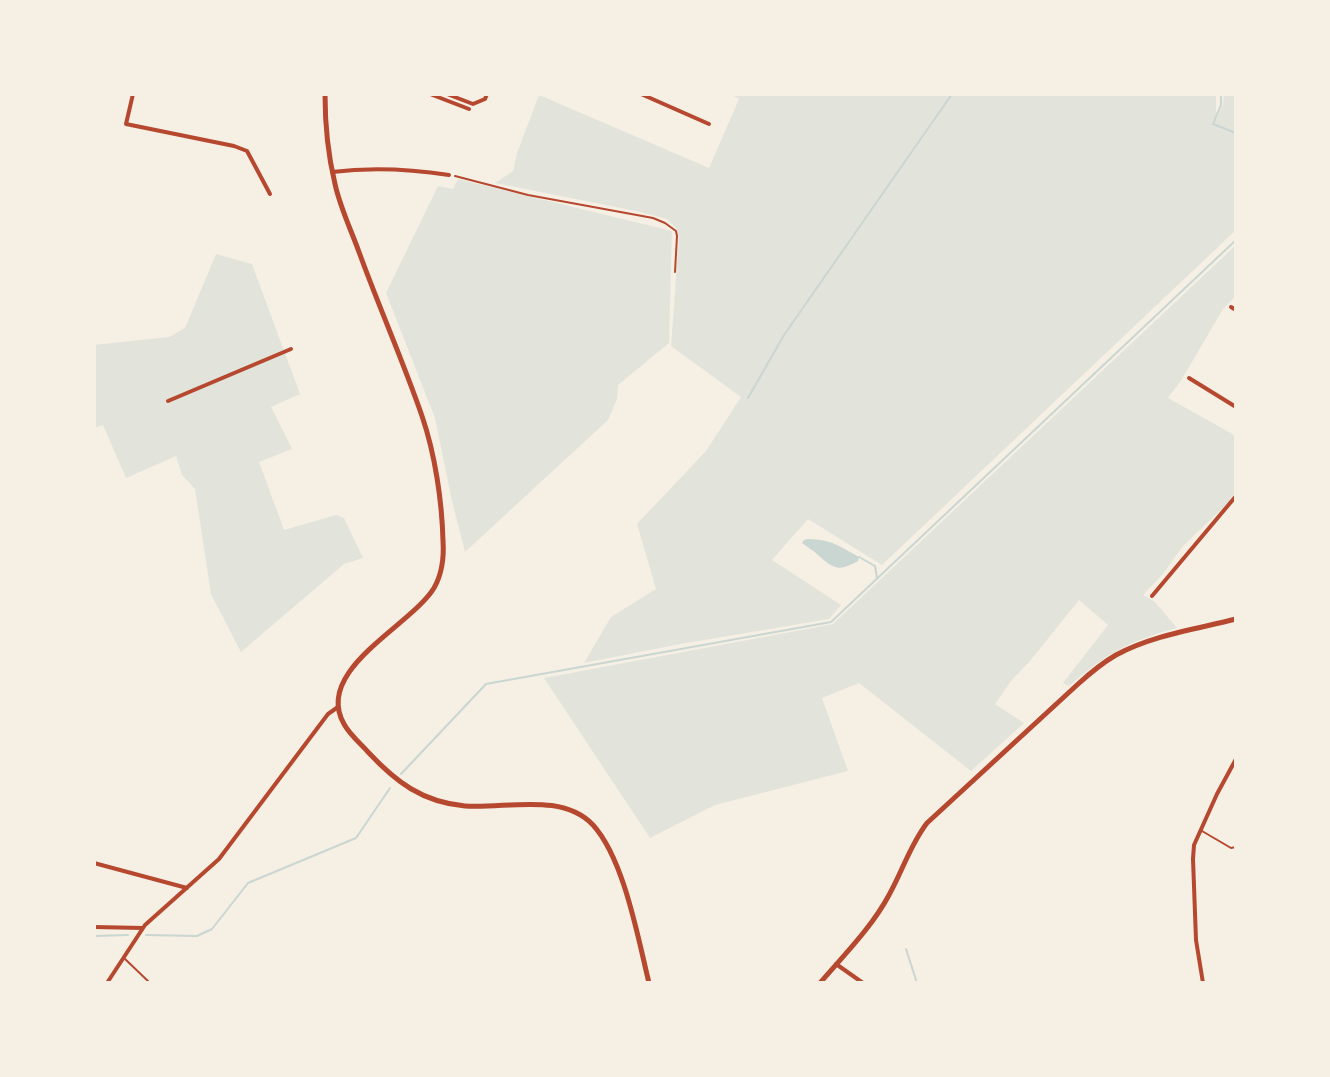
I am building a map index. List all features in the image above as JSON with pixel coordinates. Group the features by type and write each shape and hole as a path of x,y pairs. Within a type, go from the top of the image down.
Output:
{"street":[{"path":"133,94 126,124 247,151 270,194"},
{"path":"325,94 325,122 332,172 340,202 422,417 435,471 443,541 439,576 432,591 367,652 346,677 338,707 340,716 352,734 396,780 412,791 465,806 559,806 581,815 601,835 620,876 649,983"},
{"path":"430,94 469,109"},
{"path":"447,94 473,104 485,99 487,94"},
{"path":"641,94 652,96 709,124"},
{"path":"332,172 374,168 449,175"},
{"path":"168,401 291,349"},
{"path":"1189,378 1236,407"},
{"path":"1152,596 1236,496"},
{"path":"820,983 876,916 927,823 1077,685 1108,660 1134,647 1236,619"},
{"path":"107,983 143,928 219,859 328,714 338,707"},
{"path":"1203,983 1196,940 1194,845 1236,759"},
{"path":"94,863 187,888"},
{"path":"94,927 143,928"},
{"path":"836,964 863,983"}],"lane":[{"path":"1200,830 1231,848 1236,847"},
{"path":"123,957 150,983"}],"path":[{"path":"449,175 665,223 676,231 675,272"}],"shaded area":[{"path":"730,94 1216,94 1216,120 1224,94 1236,94 1236,230 882,565 808,519 772,560 841,605 829,619 584,663 611,617 656,589 637,524 706,451 741,397 671,346 679,237 677,229 667,219 495,183 513,171 539,95 709,168 739,99"},
{"path":"458,179 672,231 669,343 618,385 617,399 608,420 465,552 435,418 386,293 438,186 453,189"},
{"path":"1236,245 1236,299 1223,309 1168,398 1236,436 1236,490 1228,503 1183,546 1143,595 1155,602 1177,628 1119,650 1069,686 1063,683 1108,625 1079,600 995,704 1024,723 971,771 859,683 822,698 848,771 715,805 650,838 544,678 833,624"},
{"path":"216,254 252,264 300,394 271,407 292,449 259,462 284,530 336,515 344,518 363,558 344,564 241,652 211,594 195,489 182,475 176,456 126,478 103,425 94,428 94,345 169,337 185,328"},
{"path":"808,539 835,544 859,557 858,561 841,568 832,566 802,543"}],"waterway":[{"path":"748,398 784,335 952,94"},
{"path":"1221,94 1221,105 1213,124 1236,133"},
{"path":"401,774 486,684 831,622 1236,240"},
{"path":"859,557 875,566 877,578"},
{"path":"146,935 197,936 212,929 248,883 356,838 390,788"},
{"path":"94,936 128,935"},
{"path":"906,949 917,983"}]}
